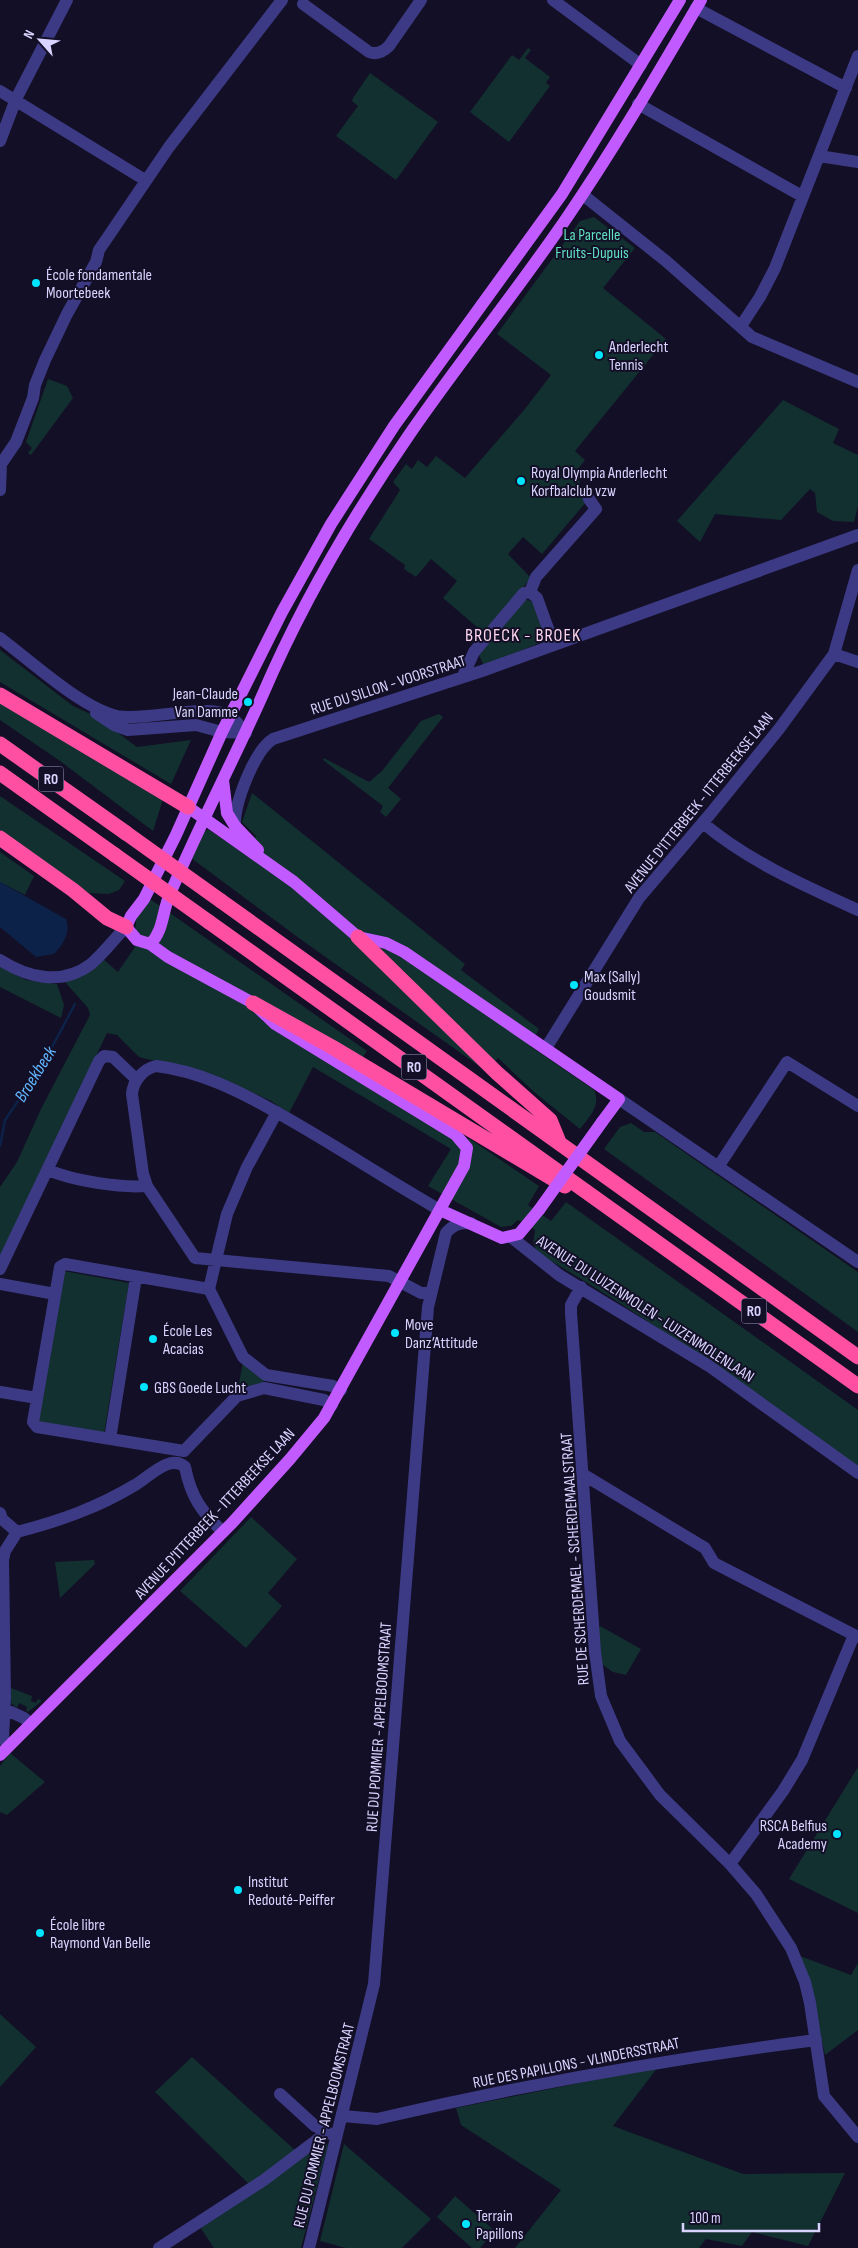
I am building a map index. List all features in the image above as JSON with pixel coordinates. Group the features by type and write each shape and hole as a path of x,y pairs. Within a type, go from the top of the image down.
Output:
{"highway":[{"path":"0,694 188,807"},
{"name":"R0","path":"0,744 858,1357"},
{"name":"R0","path":"0,772 858,1386"},
{"path":"0,838 73,890 107,918 126,927"},
{"path":"358,937 497,1073 550,1120 560,1143"},
{"path":"253,1003 384,1078 536,1171 617,1214"}],"main road":[{"path":"126,927 131,916 144,899 222,732 241,698 290,597 331,524 394,427 555,204 680,0"},
{"path":"150,944 160,930 166,903 203,818 246,733 286,645 351,525 410,433 582,195 699,4"},
{"path":"582,195 580,190 581,181 623,108 626,89"},
{"path":"222,779 227,814 235,826 255,845 265,861"},
{"path":"188,807 265,861 323,906 358,937 386,943 404,952 619,1099"},
{"name":"AVENUE D'ITTERBEEK - ITTERBEEKSE LAAN","path":"0,1755 223,1532 290,1459 342,1390 466,1160 467,1148 460,1137 275,1024 253,1003 168,957 150,944 137,940 131,936 126,927"},
{"name":"AVENUE DU LUIZENMOLEN - LUIZENMOLENLAAN","path":"511,1237 519,1234 529,1224 619,1099"},
{"path":"440,1210 493,1235 511,1237"}],"street":[{"path":"0,141 16,99 67,0"},
{"path":"0,490 1,464 16,442 34,398 35,385 45,360 67,314 96,262 99,250 145,180 282,0"},
{"path":"303,4 369,52 375,54 382,52 389,46 421,0"},
{"path":"553,0 642,64"},
{"path":"699,4 846,88"},
{"path":"741,326 760,297 775,268 858,56"},
{"path":"0,91 16,99 145,180"},
{"path":"638,104 802,196"},
{"path":"819,156 858,162"},
{"path":"582,195 666,261 752,337 858,382"},
{"path":"450,348 458,353 459,365"},
{"path":"463,676 474,652 520,596 530,592 536,577 596,509 589,499"},
{"name":"RUE DU SILLON - VOORSTRAAT","path":"235,826 234,814 242,793 260,754 270,740 554,645 858,535"},
{"name":"AVENUE D'ITTERBEEK - ITTERBEEKSE LAAN","path":"546,1048 638,898 703,823 779,729 834,654 858,570"},
{"path":"530,592 537,598 554,645"},
{"path":"0,638 85,702 118,716 216,712 230,716 246,733"},
{"path":"834,654 858,662"},
{"path":"85,702 91,710 121,729 196,725 222,732 246,733"},
{"path":"703,823 743,850 797,882 858,910"},
{"path":"0,960 19,971 34,976 55,978 67,976 92,963 126,927"},
{"path":"0,1270 101,1058 113,1057 137,1080"},
{"path":"718,1167 787,1062 858,1106"},
{"path":"431,1293 421,1294 389,1276 192,1256 148,1186 143,1174 136,1135 132,1094 137,1080 153,1066 179,1070 238,1091 277,1112 440,1210"},
{"path":"619,1099 858,1262"},
{"path":"277,1112 247,1167 228,1214 209,1289 243,1357 266,1375 332,1386 342,1390"},
{"path":"48,1170 60,1175 124,1185 148,1186"},
{"name":"RUE DU POMMIER - APPELBOOMSTRAAT","path":"309,2248 332,2134 343,2116 374,1984 425,1337 431,1293 446,1233 452,1226 459,1223 471,1223"},
{"name":"AVENUE DU LUIZENMOLEN - LUIZENMOLENLAAN","path":"511,1237 545,1265 580,1288 709,1366 858,1473"},
{"path":"209,1289 62,1264 33,1422 37,1427 184,1450 237,1396 264,1388 324,1400 332,1405"},
{"path":"110,1439 136,1277"},
{"path":"0,1284 55,1294"},
{"name":"RUE DE SCHERDEMAEL - SCHERDEMAALSTRAAT","path":"580,1288 572,1305 571,1313 584,1475 595,1652 601,1696 620,1742 660,1795 730,1864 756,1894 791,1948 805,1982 824,2096 858,2137"},
{"path":"0,1392 37,1398"},
{"path":"9,1745 3,1739 2,1708 5,1636 3,1560 5,1551 19,1532 42,1527 91,1509 117,1496 169,1463 182,1464 185,1467 188,1482 196,1501 223,1532"},
{"path":"584,1475 705,1548 714,1563 856,1636 802,1760 788,1783 730,1864"},
{"path":"0,1513 2,1520 19,1532"},
{"path":"2,1708 24,1718 31,1724"},
{"name":"RUE DES PAPILLONS - VLINDERSSTRAAT","path":"343,2116 377,2119 455,2101 690,2056 816,2040"},
{"path":"159,2248 332,2134 280,2094"}],"green space":[{"path":"528,48 531,50 525,58 550,77 546,83 550,86 509,142 470,112 512,55 519,60"},
{"path":"370,73 438,122 396,180 336,136 358,106 352,101 353,98"},
{"name":"La Parcelle Fruits-Dupuis","path":"594,217 635,248 603,288 666,339 575,451 585,460 575,473 580,482 577,493 587,501 542,554 523,537 508,554 531,578 484,633 443,598 457,581 431,559 416,577 404,569 405,565 369,539 400,490 393,482 406,464 412,469 418,460 427,467 436,456 465,478 524,410 551,375 497,334 580,221"},
{"path":"48,379 67,386 73,398 31,455 28,453 32,448 26,442"},
{"path":"783,400 839,429 833,443 858,455 858,506 854,522 833,521 817,512 815,493 810,489 781,520 715,514 700,542 677,521"},
{"path":"525,599 533,602 546,640 487,665 483,664 479,655"},
{"path":"0,650 73,706 97,717 137,747 191,740 171,784 0,682"},
{"path":"0,702 163,799 153,831 60,761 0,720"},
{"path":"439,714 443,717 388,788 401,799 386,817 380,812 383,806 323,760 324,758 369,782 382,771 421,721"},
{"path":"252,793 465,964 461,970 539,1029 530,1046 594,1090 596,1096 595,1106 591,1115 580,1129 534,1092 498,1058 486,1071 303,941 191,858 202,834 208,829 244,854 256,836 242,822"},
{"path":"0,796 125,881 119,890 109,894 89,893 0,830"},
{"path":"0,852 34,876 25,895 0,882"},
{"path":"150,899 367,1051 363,1057 271,1005 262,1021 454,1138 470,1139 539,1186 528,1205 551,1221 566,1202 858,1410 858,1469 661,1330 539,1254 533,1244 535,1230 518,1220 511,1226 501,1227 428,1186 451,1149 313,1067 289,1113 271,1101 216,1076 139,1057 117,1035 107,1033 0,1258 0,1187 17,1162 41,1109 90,1015 88,1008 65,982 103,959 118,972 135,947 136,919"},
{"path":"0,967 26,980 57,984 64,1005 61,1018 0,987"},
{"path":"631,1123 644,1132 655,1132 858,1272 858,1332 604,1149 620,1127"},
{"path":"64,1271 129,1283 104,1434 37,1422"},
{"path":"243,1362 264,1380 263,1383 237,1394"},
{"path":"251,1517 297,1559 268,1593 282,1606 246,1648 180,1591"},
{"path":"94,1560 95,1564 60,1598 55,1562"},
{"path":"600,1626 641,1649 626,1675 613,1672 600,1663 598,1630"},
{"path":"11,1688 32,1696 31,1701 36,1703 38,1699 42,1701 28,1712 26,1711 27,1707 19,1703 17,1708 11,1703"},
{"path":"10,1753 45,1782 7,1815 0,1812 0,1766"},
{"name":"RSCA Belfius Academy","path":"858,1767 858,1913 789,1879"},
{"path":"800,1956 851,1975 858,1963 858,2030 825,2055 811,1991"},
{"path":"0,2014 36,2047 0,2087"},
{"path":"192,2057 297,2152 250,2185 155,2092"},
{"path":"658,2067 613,2126 743,2174 845,2173 808,2246 752,2232 742,2246 706,2239 699,2248 515,2248 561,2190 461,2125 456,2108"},
{"path":"322,2141 328,2145 301,2248 214,2248 200,2227"},
{"path":"344,2144 431,2219 402,2248 346,2248 320,2241"},
{"name":"Terrain Papillons","path":"455,2196 495,2231 480,2248 472,2248 437,2217"}],"water":[{"path":"0,882 66,919 67,933 54,954 36,957 0,927"}],"waterway":[{"name":"Broekbeek","path":"0,1146 5,1120 42,1066 75,1004"}],"place":[{"name":"École fondamentale Moortebeek","path":"36,283"},
{"name":"Anderlecht Tennis","path":"599,355"},
{"name":"Royal Olympia Anderlecht Korfbalclub vzw","path":"521,481"},
{"name":"Jean-Claude Van Damme","path":"248,702"},
{"name":"Max (Sally) Goudsmit","path":"574,985"},
{"name":"Move Danz’Attitude","path":"395,1333"},
{"name":"École Les Acacias","path":"153,1339"},
{"name":"GBS Goede Lucht","path":"144,1387"},
{"name":"RSCA Belfius Academy","path":"837,1834"},
{"name":"Institut Redouté-Peiffer","path":"238,1890"},
{"name":"École libre Raymond Van Belle","path":"40,1933"},
{"name":"Terrain Papillons","path":"466,2224"}],"district":[{"name":"BROECK - BROEK","path":"523,635"}]}
